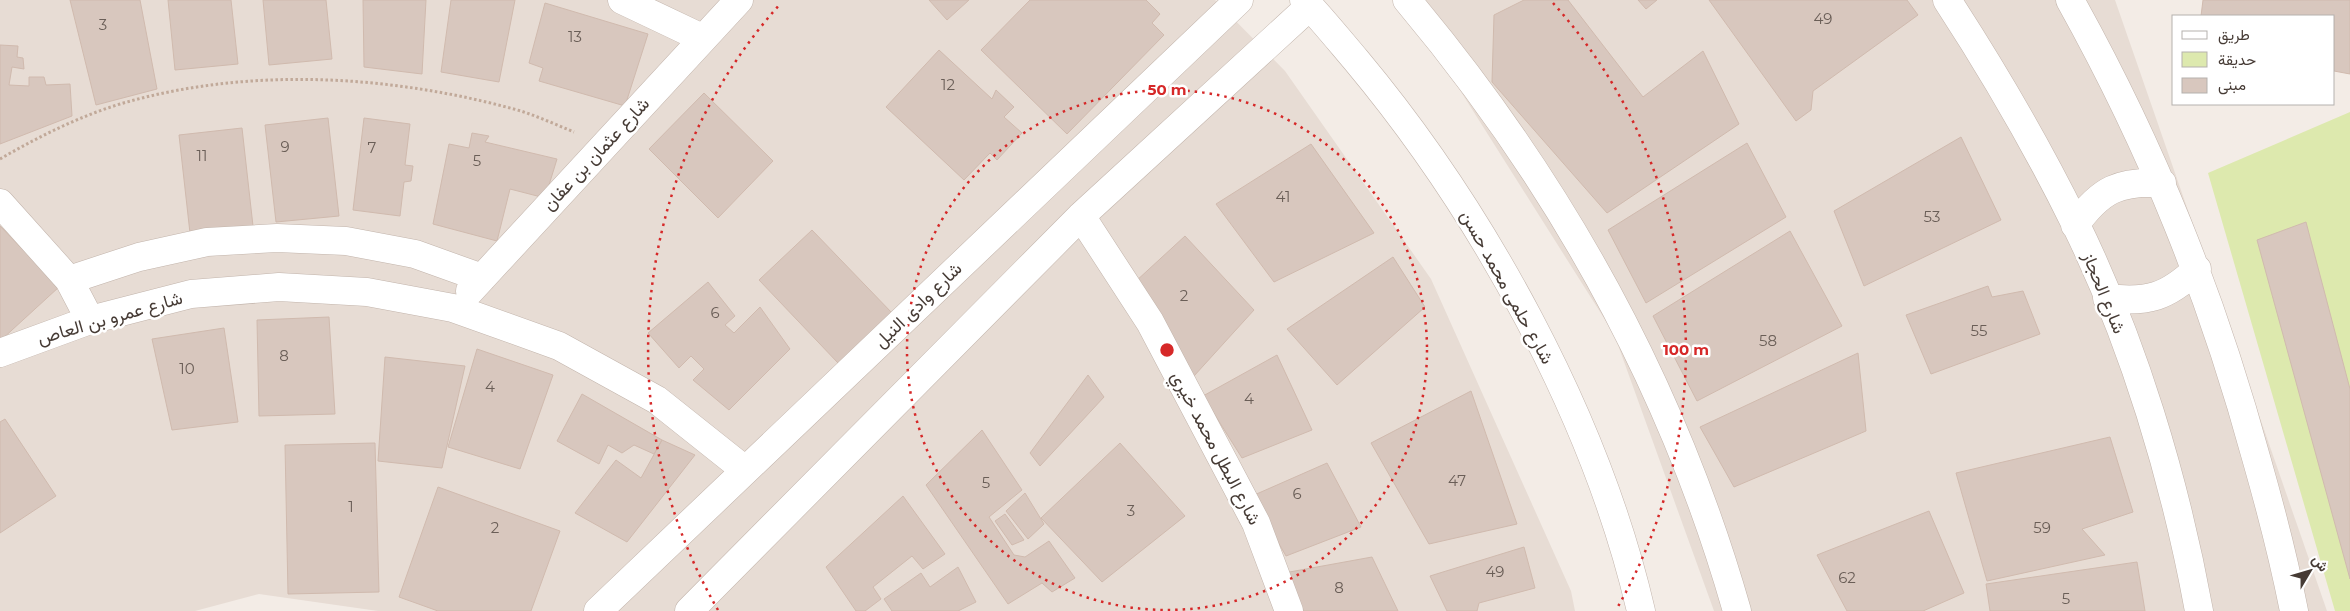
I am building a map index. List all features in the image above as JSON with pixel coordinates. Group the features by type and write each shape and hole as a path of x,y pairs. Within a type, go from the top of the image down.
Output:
{"street":[{"path":"622,0 702,38"},
{"name":"شارع عثمان بن عفان","path":"453,308 739,0"},
{"name":"شارع وادى النيل","path":"598,611 1239,0"},
{"path":"1407,0 1446,46 1512,135 1572,228 1626,326 1676,435 1712,530 1733,608"},
{"name":"شارع الحجاز","path":"1947,0 2025,126 2075,225 2108,298 2143,394 2172,492 2199,611"},
{"path":"2070,0 2130,114 2162,184 2197,269 2235,379 2266,491 2294,611"},
{"path":"689,611 1081,216 1307,3"},
{"name":"شارع حلمى محمد حسن","path":"1307,3 1381,90 1436,164 1485,242 1525,314 1570,405 1604,491 1633,578 1641,611"},
{"path":"2075,225 2091,204 2112,189 2136,182 2162,184"},
{"path":"0,202 69,280 90,320"},
{"name":"شارع البطل محمد خيري","path":"1081,216 1150,322 1256,523 1289,611"},
{"path":"69,280 139,257 208,242 277,238 346,241 415,254 482,278"},
{"path":"2108,298 2132,301 2156,296 2179,286 2197,269"},
{"name":"شارع عمرو بن العاص","path":"0,353 90,320 191,294 279,287 367,292 453,308 559,346 657,400 745,470"}],"path":[{"path":"0,159 46,133 120,104 197,86 277,80 359,82 440,93 522,112 605,143"}],"shaded area":[{"path":"0,0 1215,0 1285,71 1431,279 1571,591 1575,611 378,611 259,594 195,611 0,611"},
{"path":"1403,0 2115,0 2327,611 1714,611 1614,334"}],"green space":[{"path":"2350,112 2350,611 2335,611 2208,173"}],"building":[{"path":"70,0 140,0 157,89 96,105"},
{"path":"168,0 231,0 238,64 175,70"},
{"path":"263,0 326,0 332,59 269,65"},
{"path":"363,0 426,0 422,74 364,67"},
{"path":"451,0 515,0 499,82 441,72"},
{"path":"929,0 969,0 947,20"},
{"path":"1030,0 1146,0 1160,14 1152,23 1164,35 1067,134 981,50"},
{"path":"1524,0 1568,0 1643,97 1703,51 1739,124 1607,213 1492,82 1494,15"},
{"path":"1638,0 1657,0 1646,9"},
{"path":"1709,0 1907,0 1918,15 1813,91 1811,110 1796,121"},
{"path":"2203,0 2350,0 2350,74 2335,71 2335,15 2201,15"},
{"path":"545,3 648,34 625,106 539,81 543,68 529,63"},
{"path":"0,45 18,46 17,57 23,58 24,69 12,67 9,85 29,86 29,77 44,77 46,85 70,84 72,116 0,144"},
{"path":"939,50 992,99 996,90 1014,107 1004,117 1022,133 997,160 990,153 964,180 886,107"},
{"path":"704,93 773,161 718,218 649,149"},
{"path":"328,118 339,216 276,222 265,125"},
{"path":"364,118 410,124 405,165 413,166 411,181 404,182 400,216 353,210"},
{"path":"242,128 253,226 190,233 179,135"},
{"path":"472,133 489,136 485,142 557,159 545,198 510,189 497,241 433,224 449,144 469,148"},
{"path":"1961,137 2001,220 1864,286 1834,211"},
{"path":"1747,143 1786,217 1646,303 1608,230"},
{"path":"1311,144 1374,233 1274,282 1216,204"},
{"path":"2306,222 2350,389 2350,579 2257,240"},
{"path":"0,226 59,287 0,341"},
{"path":"812,230 893,314 838,363 759,280"},
{"path":"1790,231 1842,326 1697,401 1653,316"},
{"path":"1185,236 1254,310 1194,376 1135,282"},
{"path":"1393,257 1425,307 1337,385 1287,329"},
{"path":"708,282 735,316 725,325 734,333 760,307 790,349 729,410 693,380 704,369 691,356 679,368 648,333"},
{"path":"1988,286 1992,297 2023,291 2040,334 1931,374 1906,315"},
{"path":"329,317 335,414 259,416 257,320"},
{"path":"224,328 238,422 172,430 152,339"},
{"path":"477,349 553,375 520,469 448,447"},
{"path":"1858,353 1866,431 1734,487 1700,427"},
{"path":"1277,355 1312,430 1242,458 1203,396"},
{"path":"385,357 465,366 442,468 378,461"},
{"path":"1088,375 1104,397 1040,466 1030,453"},
{"path":"1471,391 1517,524 1429,544 1371,443"},
{"path":"582,394 662,440 654,454 634,445 622,453 608,445 599,464 557,441"},
{"path":"5,419 56,496 0,533 0,422"},
{"path":"982,430 1022,490 989,517 1014,555 1025,557 1049,541 1075,578 1052,592 1042,583 1008,604 926,485"},
{"path":"2110,437 2133,512 2082,529 2105,555 1987,581 1956,473"},
{"path":"662,440 695,455 627,542 575,513 616,460 641,478"},
{"path":"375,443 379,592 288,594 285,445"},
{"path":"1120,443 1185,516 1102,582 1041,518"},
{"path":"1327,463 1361,527 1286,556 1252,496"},
{"path":"438,487 560,531 531,611 438,611 399,597"},
{"path":"1025,493 1044,524 1028,539 1006,511"},
{"path":"903,496 945,554 923,569 912,556 873,587 881,599 865,611 856,611 826,567"},
{"path":"1929,511 1964,593 1923,611 1847,611 1817,555"},
{"path":"1005,514 1024,540 1012,545 995,521"},
{"path":"1524,547 1535,588 1479,603 1477,611 1447,611 1430,576"},
{"path":"1372,557 1398,611 1298,611 1284,573"},
{"path":"2137,562 2145,611 1990,611 1986,584"},
{"path":"958,567 976,602 958,611 892,611 884,599 921,573 930,587"}]}
